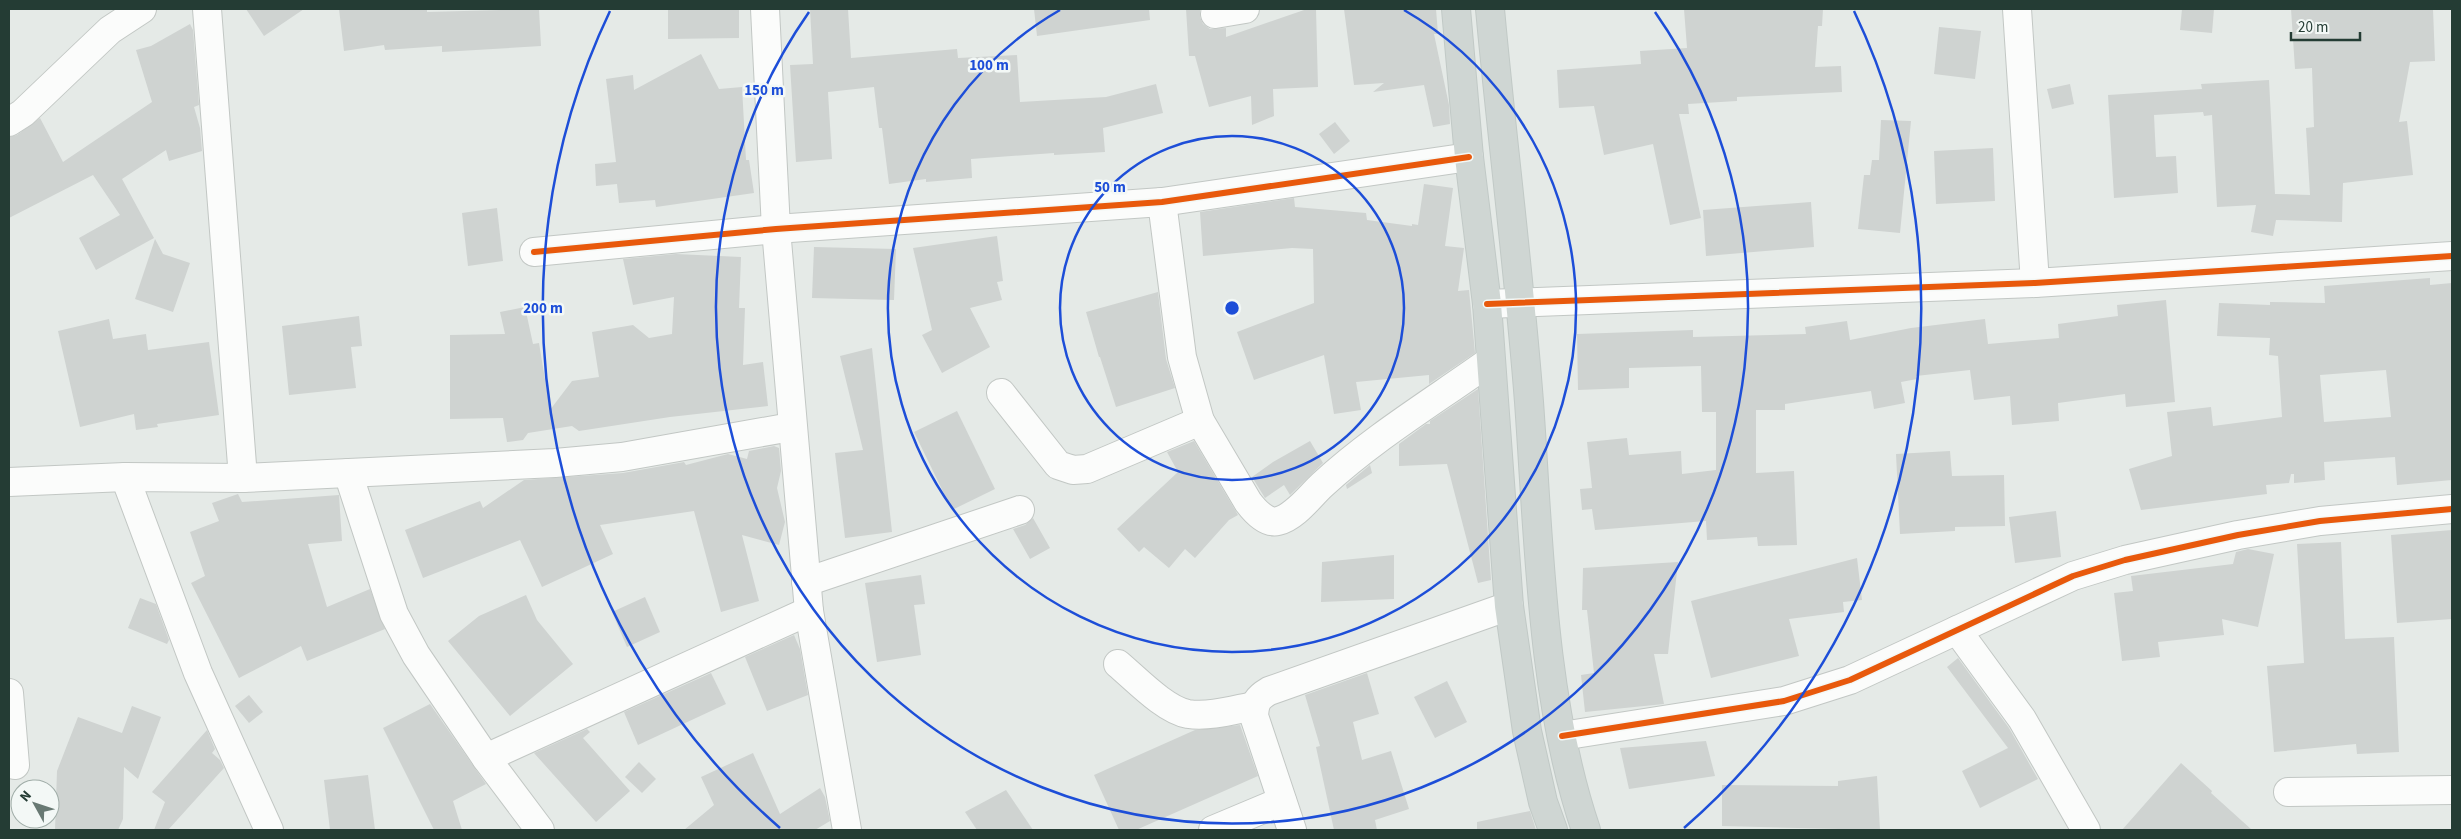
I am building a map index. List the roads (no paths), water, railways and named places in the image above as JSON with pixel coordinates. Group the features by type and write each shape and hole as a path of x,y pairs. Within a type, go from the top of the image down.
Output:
{"main road":[{"path":"1456,9 1469,157 1487,304 1509,606 1527,731 1543,802 1553,830"},
{"path":"1490,9 1504,163 1521,303 1544,601 1562,736 1578,806 1586,830"}],"street":[{"path":"9,122 23,113 110,30 142,9"},
{"path":"206,9 243,478"},
{"path":"765,9 776,229 791,427 808,611 847,830"},
{"path":"1215,14 1245,9"},
{"path":"2017,9 2035,283"},
{"path":"534,252 776,229 1162,202 1469,157"},
{"path":"1162,202 1182,357 1200,421 1248,502 1255,511 1268,520 1278,522 1290,515 1338,471 1490,361"},
{"path":"1487,304 2035,283 2452,256"},
{"path":"1001,393 1058,465 1073,470 1087,469 1200,421"},
{"path":"9,482 125,477 243,478 555,463 622,457 791,427"},
{"path":"348,472 394,614 416,655 486,758 540,830"},
{"path":"125,477 198,673 270,830"},
{"path":"1562,736 1784,701 1850,680 2073,576 2125,560 2238,535 2320,521 2452,509"},
{"path":"806,582 1020,510"},
{"path":"1292,830 1254,716 1254,706 1258,698 1269,691 1509,606"},
{"path":"486,758 808,611"},
{"path":"1957,630 2022,719 2086,830"},
{"path":"1118,664 1167,705 1187,714 1210,714 1254,706"},
{"path":"9,693 15,765"},
{"path":"2288,792 2452,790"},
{"path":"1214,830 1282,801"}]}
